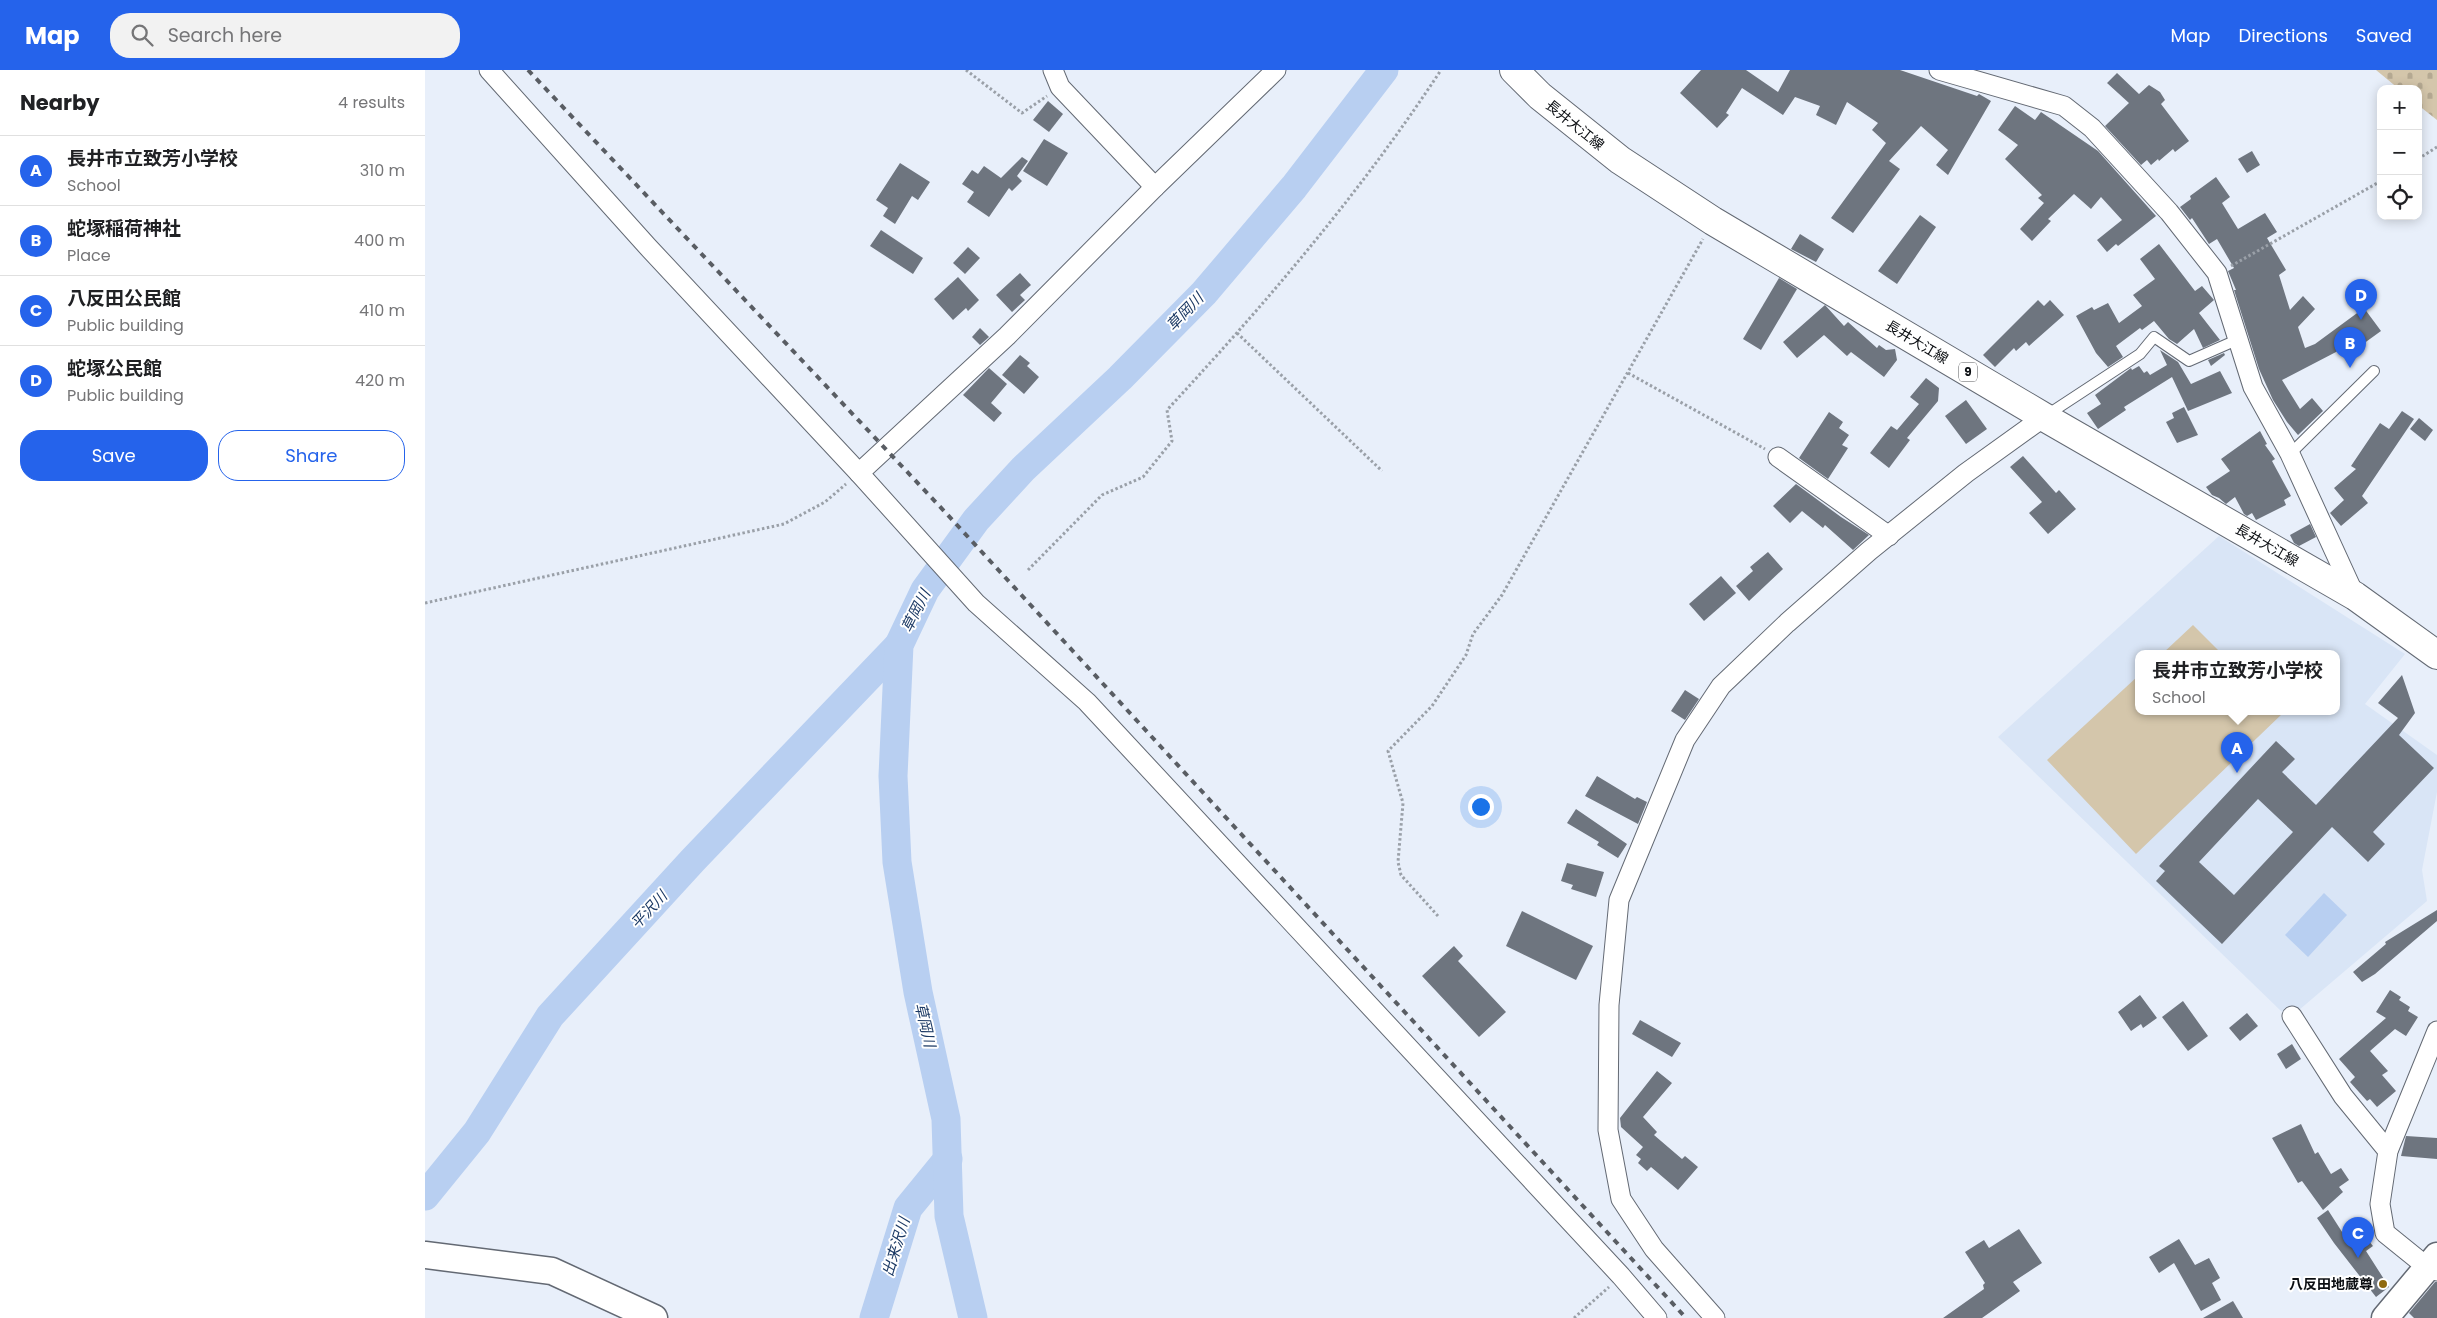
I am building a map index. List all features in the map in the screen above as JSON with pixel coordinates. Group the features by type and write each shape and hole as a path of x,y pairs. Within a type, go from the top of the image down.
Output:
{"main road":[{"name":"長井大江線","path":"1514,70 1540,96 1620,160 1713,222 2044,417 2355,596 2437,655"}],"street":[{"path":"489,70 976,603 1087,702 1621,1276 1657,1318"},
{"path":"859,473 1007,336 1155,187 1276,70"},
{"path":"1939,70 2064,106 2092,128 2169,212 2217,273 2253,387 2290,454 2355,596"},
{"path":"1057,79 1155,187"},
{"path":"1715,1318 1654,1249 1621,1199 1608,1130 1609,1005 1619,900 1685,740 1721,686 1787,623 1889,536 1966,473 2044,417"},
{"path":"1778,457 1889,536"},
{"path":"2292,1016 2343,1096 2388,1151"},
{"path":"2385,1318 2434,1265 2385,1233 2380,1204 2388,1151 2437,1032"},
{"path":"425,1255 552,1271 654,1318"}],"lane":[{"path":"2044,417 2140,354 2154,337 2189,361 2239,340"},
{"path":"2290,454 2374,371"}],"path":[{"path":"966,70 1022,113 1057,79"},
{"path":"1028,570 1102,495 1143,477 1172,441 1167,410 1237,333 1331,221 1404,126 1441,70"},
{"path":"2422,156 2437,147"},
{"path":"2217,273 2377,183"},
{"path":"1438,916 1401,875 1398,862 1403,803 1388,751 1432,706 1466,655 1473,634 1502,595 1713,222"},
{"path":"1237,333 1382,471"},
{"path":"1628,373 1778,457"},
{"path":"425,603 784,524 825,502 859,473"},
{"path":"1574,1318 1621,1276"}],"shaded area":[{"path":"2219,536 2405,654 2365,704 2437,755 2437,792 2422,870 2427,901 2292,1016 2281,1011 1998,737"}],"green space":[{"path":"2376,70 2437,70 2437,120 2422,108 2422,85 2394,85"},
{"path":"2193,625 2218,650 2166,650"},
{"path":"2135,679 2135,715 2281,715 2136,854 2047,760"}],"water":[{"path":"2324,893 2347,915 2308,957 2285,935"}],"building":[{"path":"1701,70 1746,70 1778,92 1790,70 1900,70 1977,96 1979,94 1991,101 1948,175 1936,165 1948,150 1921,126 1889,161 1900,169 1853,233 1831,218 1886,143 1872,130 1878,123 1847,102 1836,125 1816,115 1820,106 1795,97 1783,115 1742,88 1726,113 1729,115 1717,128 1680,93"},
{"path":"2117,73 2139,94 2149,85 2160,92 2165,100 2161,104 2189,141 2175,152 2173,149 2151,165 2147,160 2141,165 2105,126 2129,103 2107,83"},
{"path":"1048,101 1063,114 1049,132 1033,120"},
{"path":"2015,106 2035,120 2041,112 2098,151 2156,216 2118,246 2116,244 2107,252 2097,240 2122,220 2101,197 2091,209 2074,194 2048,219 2051,221 2032,241 2020,229 2044,203 2038,198 2042,195 2005,159 2018,145 1998,130"},
{"path":"1044,139 1068,153 1047,186 1023,171"},
{"path":"2252,151 2260,165 2247,173 2238,159"},
{"path":"1022,157 1028,161 1017,176 1022,181 1012,191 1009,188 989,217 967,202 974,192 962,184 972,170 978,174 984,166 1001,178"},
{"path":"900,163 930,182 918,200 912,196 895,224 883,216 888,208 876,200"},
{"path":"2216,177 2230,197 2222,203 2238,229 2265,213 2277,232 2267,238 2286,270 2279,275 2290,310 2303,296 2315,309 2298,327 2305,348 2315,344 2364,308 2381,331 2363,344 2357,336 2336,352 2282,380 2300,409 2312,398 2323,411 2298,435 2273,400 2259,369 2234,290 2236,290 2228,271 2234,268 2217,239 2209,244 2192,218 2190,220 2180,207 2191,199 2190,196"},
{"path":"1920,215 1936,227 1897,284 1878,271"},
{"path":"881,230 923,258 913,274 870,246"},
{"path":"1800,234 1824,249 1816,262 1791,249"},
{"path":"2159,244 2195,291 2202,286 2214,300 2199,313 2220,340 2203,348 2194,329 2177,344 2169,339 2154,321 2142,330 2140,328 2116,346 2123,357 2108,367 2096,353 2076,316 2092,307 2094,310 2108,303 2119,323 2142,306 2133,295 2155,279 2140,259"},
{"path":"968,247 980,258 965,274 953,263"},
{"path":"1020,273 1031,285 1020,295 1025,300 1012,312 996,295"},
{"path":"958,277 979,300 968,311 966,308 953,320 934,299"},
{"path":"1779,278 1797,289 1761,350 1743,339"},
{"path":"2038,300 2044,306 2050,300 2064,315 2029,346 2026,342 2016,351 2014,348 1995,367 1983,355"},
{"path":"1825,305 1844,326 1848,322 1877,348 1879,345 1886,350 1895,349 1897,360 1884,377 1851,352 1847,356 1824,335 1797,358 1783,342"},
{"path":"980,328 989,337 980,345 972,337"},
{"path":"2160,350 2178,362 2191,384 2220,371 2232,393 2188,411 2172,377 2124,407 2126,410 2098,429 2087,413 2101,404 2095,395 2131,368 2132,370 2139,366 2144,373 2147,371 2150,375 2167,365"},
{"path":"2224,353 2225,355 2211,366 2208,360"},
{"path":"1020,355 1030,363 1027,366 1039,377 1024,394 1002,375"},
{"path":"989,368 1007,384 991,403 1002,413 994,422 963,395"},
{"path":"1926,378 1939,388 1938,401 1907,438 1910,440 1889,468 1870,453 1891,426 1897,430 1919,404 1910,397"},
{"path":"1966,400 1987,429 1966,444 1945,416"},
{"path":"2184,407 2198,435 2177,443 2166,422 2174,418 2172,413"},
{"path":"2402,411 2414,419 2362,496 2368,503 2341,526 2330,513 2344,500 2334,488 2356,469 2351,466 2380,423 2389,429"},
{"path":"1829,412 1843,422 1839,428 1849,435 1842,445 1848,448 1828,479 1799,458"},
{"path":"2419,418 2433,430 2425,441 2410,429"},
{"path":"2260,431 2267,444 2265,445 2275,459 2272,461 2291,496 2284,500 2286,505 2256,520 2252,513 2247,516 2244,514 2235,497 2226,504 2212,495 2206,487 2230,471 2221,459"},
{"path":"2023,456 2056,493 2059,490 2076,509 2048,534 2029,513 2042,502 2010,467"},
{"path":"1796,484 1869,535 1853,550 1825,525 1823,528 1802,511 1790,523 1773,506"},
{"path":"2310,524 2316,537 2299,546 2294,543 2290,535"},
{"path":"1768,552 1783,569 1749,601 1736,586 1753,571 1750,567"},
{"path":"1721,576 1736,593 1704,621 1689,604"},
{"path":"2402,675 2415,713 2399,735 2434,768 2373,832 2385,844 2368,862 2332,827 2222,944 2156,881 2165,871 2159,866 2276,741 2295,759 2282,772 2316,805 2398,718 2378,703","holes":["2258,799 2293,832 2234,895 2199,862"]},
{"path":"1685,690 1699,699 1685,720 1671,711"},
{"path":"1597,776 1635,799 1637,797 1647,802 1638,824 1585,796"},
{"path":"1576,809 1627,844 1618,858 1597,845 1599,842 1567,823"},
{"path":"1567,863 1604,872 1596,897 1571,889 1573,885 1561,881"},
{"path":"2437,910 2437,921 2375,974 2362,982 2353,972 2386,944 2385,942"},
{"path":"1522,911 1593,946 1576,980 1506,946"},
{"path":"1454,946 1463,956 1458,961 1506,1012 1479,1037 1422,976"},
{"path":"2390,990 2401,997 2399,1000 2410,1007 2408,1011 2418,1017 2406,1036 2395,1029 2370,1051 2388,1071 2382,1075 2396,1091 2377,1107 2370,1099 2367,1101 2350,1082 2355,1077 2339,1059 2386,1018 2376,1012"},
{"path":"2140,995 2157,1018 2143,1028 2141,1024 2131,1031 2118,1012"},
{"path":"2183,1001 2208,1036 2188,1051 2162,1017"},
{"path":"2247,1013 2258,1026 2240,1041 2229,1028"},
{"path":"1640,1020 1681,1043 1672,1057 1632,1034"},
{"path":"2292,1044 2301,1059 2286,1069 2277,1054"},
{"path":"1657,1071 1672,1083 1643,1117 1657,1132 1654,1135 1682,1159 1685,1156 1698,1167 1678,1190 1651,1167 1647,1171 1638,1163 1641,1159 1636,1155 1643,1147 1621,1127 1620,1118"},
{"path":"2301,1124 2315,1154 2318,1152 2331,1174 2341,1168 2349,1180 2339,1187 2343,1192 2323,1210 2302,1181 2298,1183 2272,1138"},
{"path":"2406,1136 2437,1138 2437,1159 2401,1156"},
{"path":"2328,1210 2344,1235 2356,1226 2373,1246 2366,1251 2389,1287 2376,1297 2317,1218"},
{"path":"2019,1229 2042,1263 2013,1282 2020,1291 1982,1318 1943,1318 1984,1289 1983,1285 1985,1283 1965,1252 1984,1240 1989,1248"},
{"path":"2179,1239 2195,1265 2209,1258 2220,1278 2212,1283 2221,1300 2201,1311 2174,1263 2159,1273 2149,1257"},
{"path":"2437,1282 2437,1318 2414,1318 2409,1313"},
{"path":"2233,1301 2243,1318 2203,1318"}],"waterway":[{"name":"草岡川","path":"973,1318 949,1216 946,1119 918,992 897,862 893,776 899,645 925,590 976,520 1023,469 1120,378 1204,293 1294,187 1384,70"},
{"name":"平沢川","path":"425,1196 477,1132 550,1016 693,860 899,645"},
{"name":"出来沢川","path":"874,1318 908,1208 948,1159"}],"railway":[{"path":"528,70 946,513 1686,1318"}],"place":[{"name":"蛇塚公民館","path":"2361,320"},
{"name":"蛇塚稲荷神社","path":"2350,368"},
{"name":"長井市立致芳小学校","path":"2237,773"},
{"name":"八反田公民館","path":"2358,1258"},
{"name":"八反田地蔵尊","path":"2383,1284"}]}
